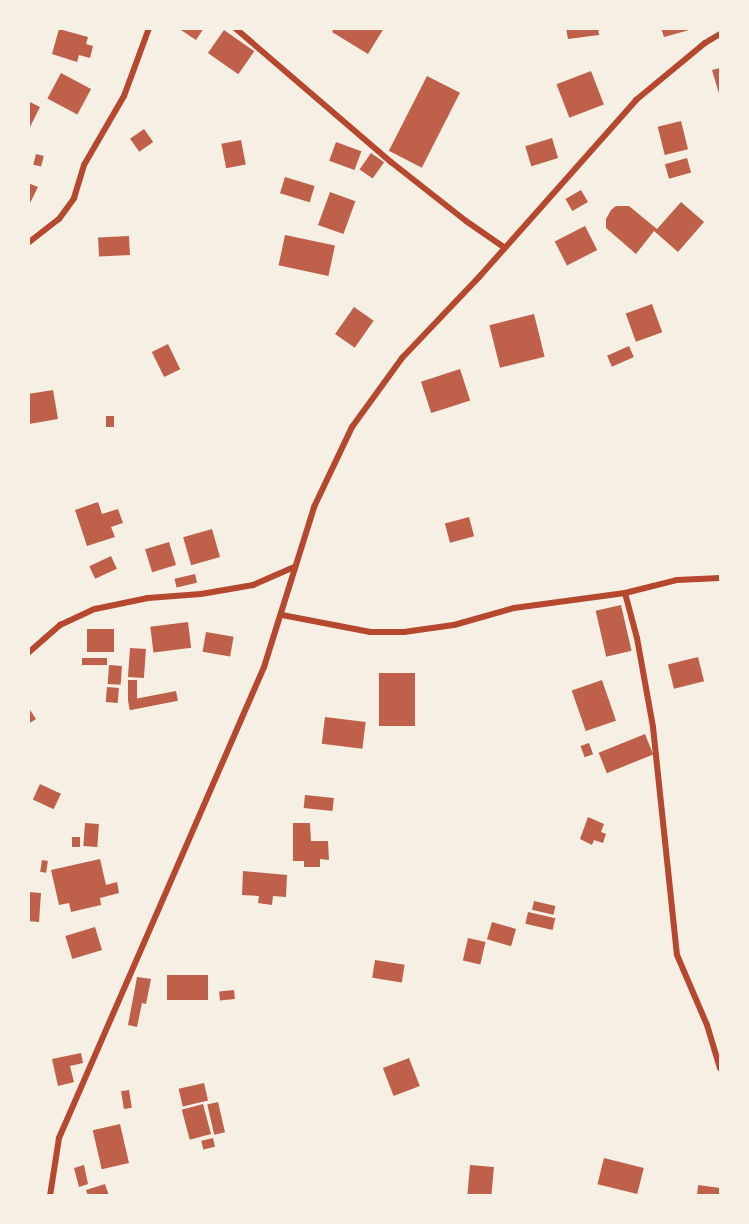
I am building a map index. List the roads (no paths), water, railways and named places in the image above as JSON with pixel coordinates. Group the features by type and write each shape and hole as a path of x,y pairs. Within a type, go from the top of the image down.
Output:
{"street":[{"path":"28,243 59,219 74,198 84,165 124,96 149,28"},
{"path":"235,28 391,162 466,221 505,248"},
{"path":"50,1196 59,1138 264,667 314,507 352,427 402,358 505,248 636,100 705,43 720,34"},
{"path":"28,653 60,625 95,609 148,598 201,594 253,585 294,567"},
{"path":"282,615 370,632 404,632 454,625 513,608 625,593 677,580 720,578"},
{"path":"625,593 637,638 653,727 677,955 707,1025 720,1068"}]}
